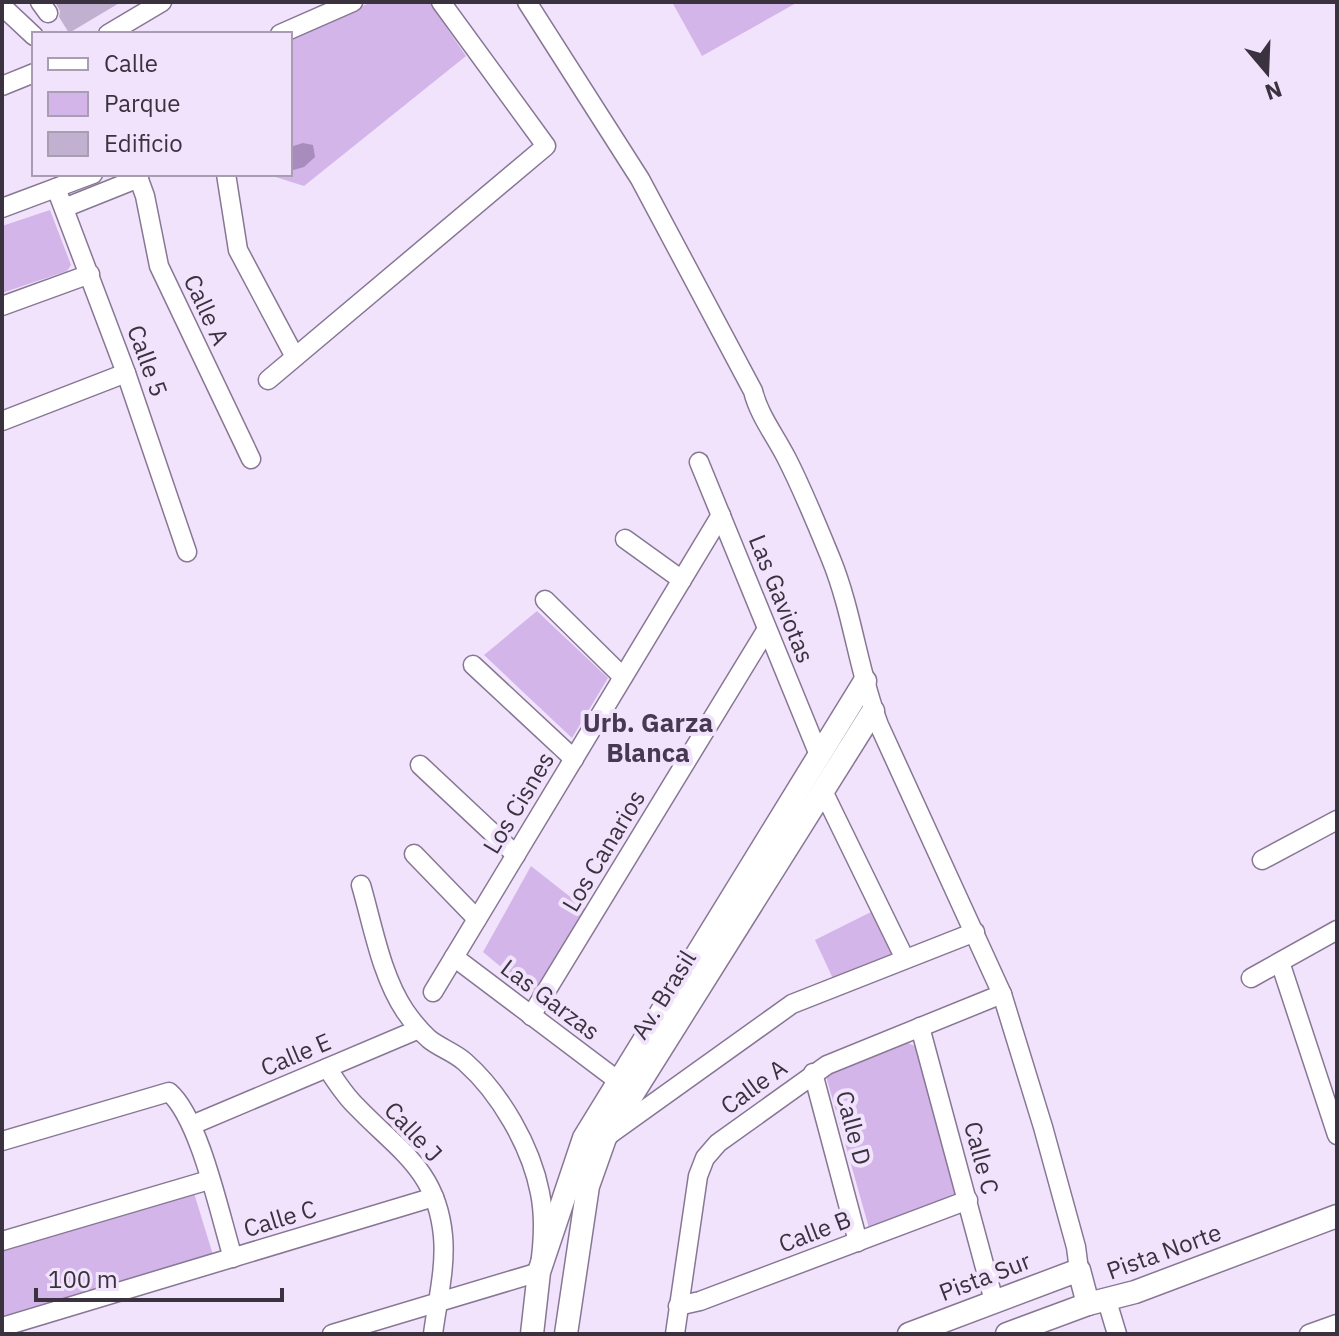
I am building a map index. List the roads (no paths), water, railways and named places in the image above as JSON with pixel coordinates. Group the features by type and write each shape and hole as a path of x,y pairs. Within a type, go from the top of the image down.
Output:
{"street":[{"path":"111,32 162,2"},
{"path":"285,32 353,2"},
{"path":"268,380 546,146 441,2"},
{"path":"527,2 640,179 753,391 758,411 787,459 832,562 851,620 873,711 1002,994 1043,1127 1076,1247 1079,1270 1117,1334"},
{"path":"2,6 32,34"},
{"path":"2,86 32,74"},
{"path":"2,208 88,176"},
{"path":"64,208 138,176"},
{"name":"Calle A","path":"138,176 159,266 251,459"},
{"path":"226,176 238,250 295,357"},
{"name":"Calle 5","path":"56,188 126,373 187,552"},
{"path":"2,306 90,274"},
{"path":"2,421 126,373"},
{"name":"Las Gaviotas","path":"699,462 819,755"},
{"name":"Los Cisnes","path":"433,992 721,515"},
{"path":"625,539 682,580"},
{"path":"545,600 623,677"},
{"name":"Los Canarios","path":"531,1016 767,629"},
{"path":"473,665 574,759"},
{"name":"Av. Brasil","path":"532,1334 539,1272 584,1138 865,681"},
{"name":"Av. Brasil","path":"566,1334 588,1186 605,1138 873,711"},
{"path":"420,765 516,855"},
{"path":"823,791 905,959"},
{"path":"1262,860 1336,822"},
{"path":"414,854 477,919"},
{"path":"332,1334 539,1272 542,1232 540,1191 518,1135 491,1091 475,1072 453,1053 430,1040 393,991 361,885"},
{"path":"1251,978 1337,930"},
{"path":"605,1138 792,1004 975,932"},
{"name":"Las Garzas","path":"454,957 617,1080"},
{"path":"1280,962 1336,1135"},
{"name":"Calle A","path":"675,1334 698,1176 705,1158 718,1143 827,1065 1002,994"},
{"name":"Calle C","path":"920,1027 994,1301"},
{"name":"Calle E","path":"192,1125 419,1029"},
{"name":"Calle J","path":"327,1068 355,1105 401,1147 425,1177 434,1197 444,1238 433,1334"},
{"name":"Calle D","path":"813,1073 858,1242"},
{"path":"2,1141 169,1092 181,1103 192,1125 233,1258"},
{"path":"2,1241 209,1180"},
{"name":"Calle C","path":"2,1327 434,1197"},
{"name":"Calle B","path":"678,1306 700,1301 968,1200"},
{"name":"Pista Norte","path":"1007,1334 1337,1216"},
{"name":"Pista Sur","path":"909,1334 1079,1270"},
{"path":"1309,1334 1337,1324"}],"district":[{"name":"Urb. Garza Blanca","path":"648,738"}]}
